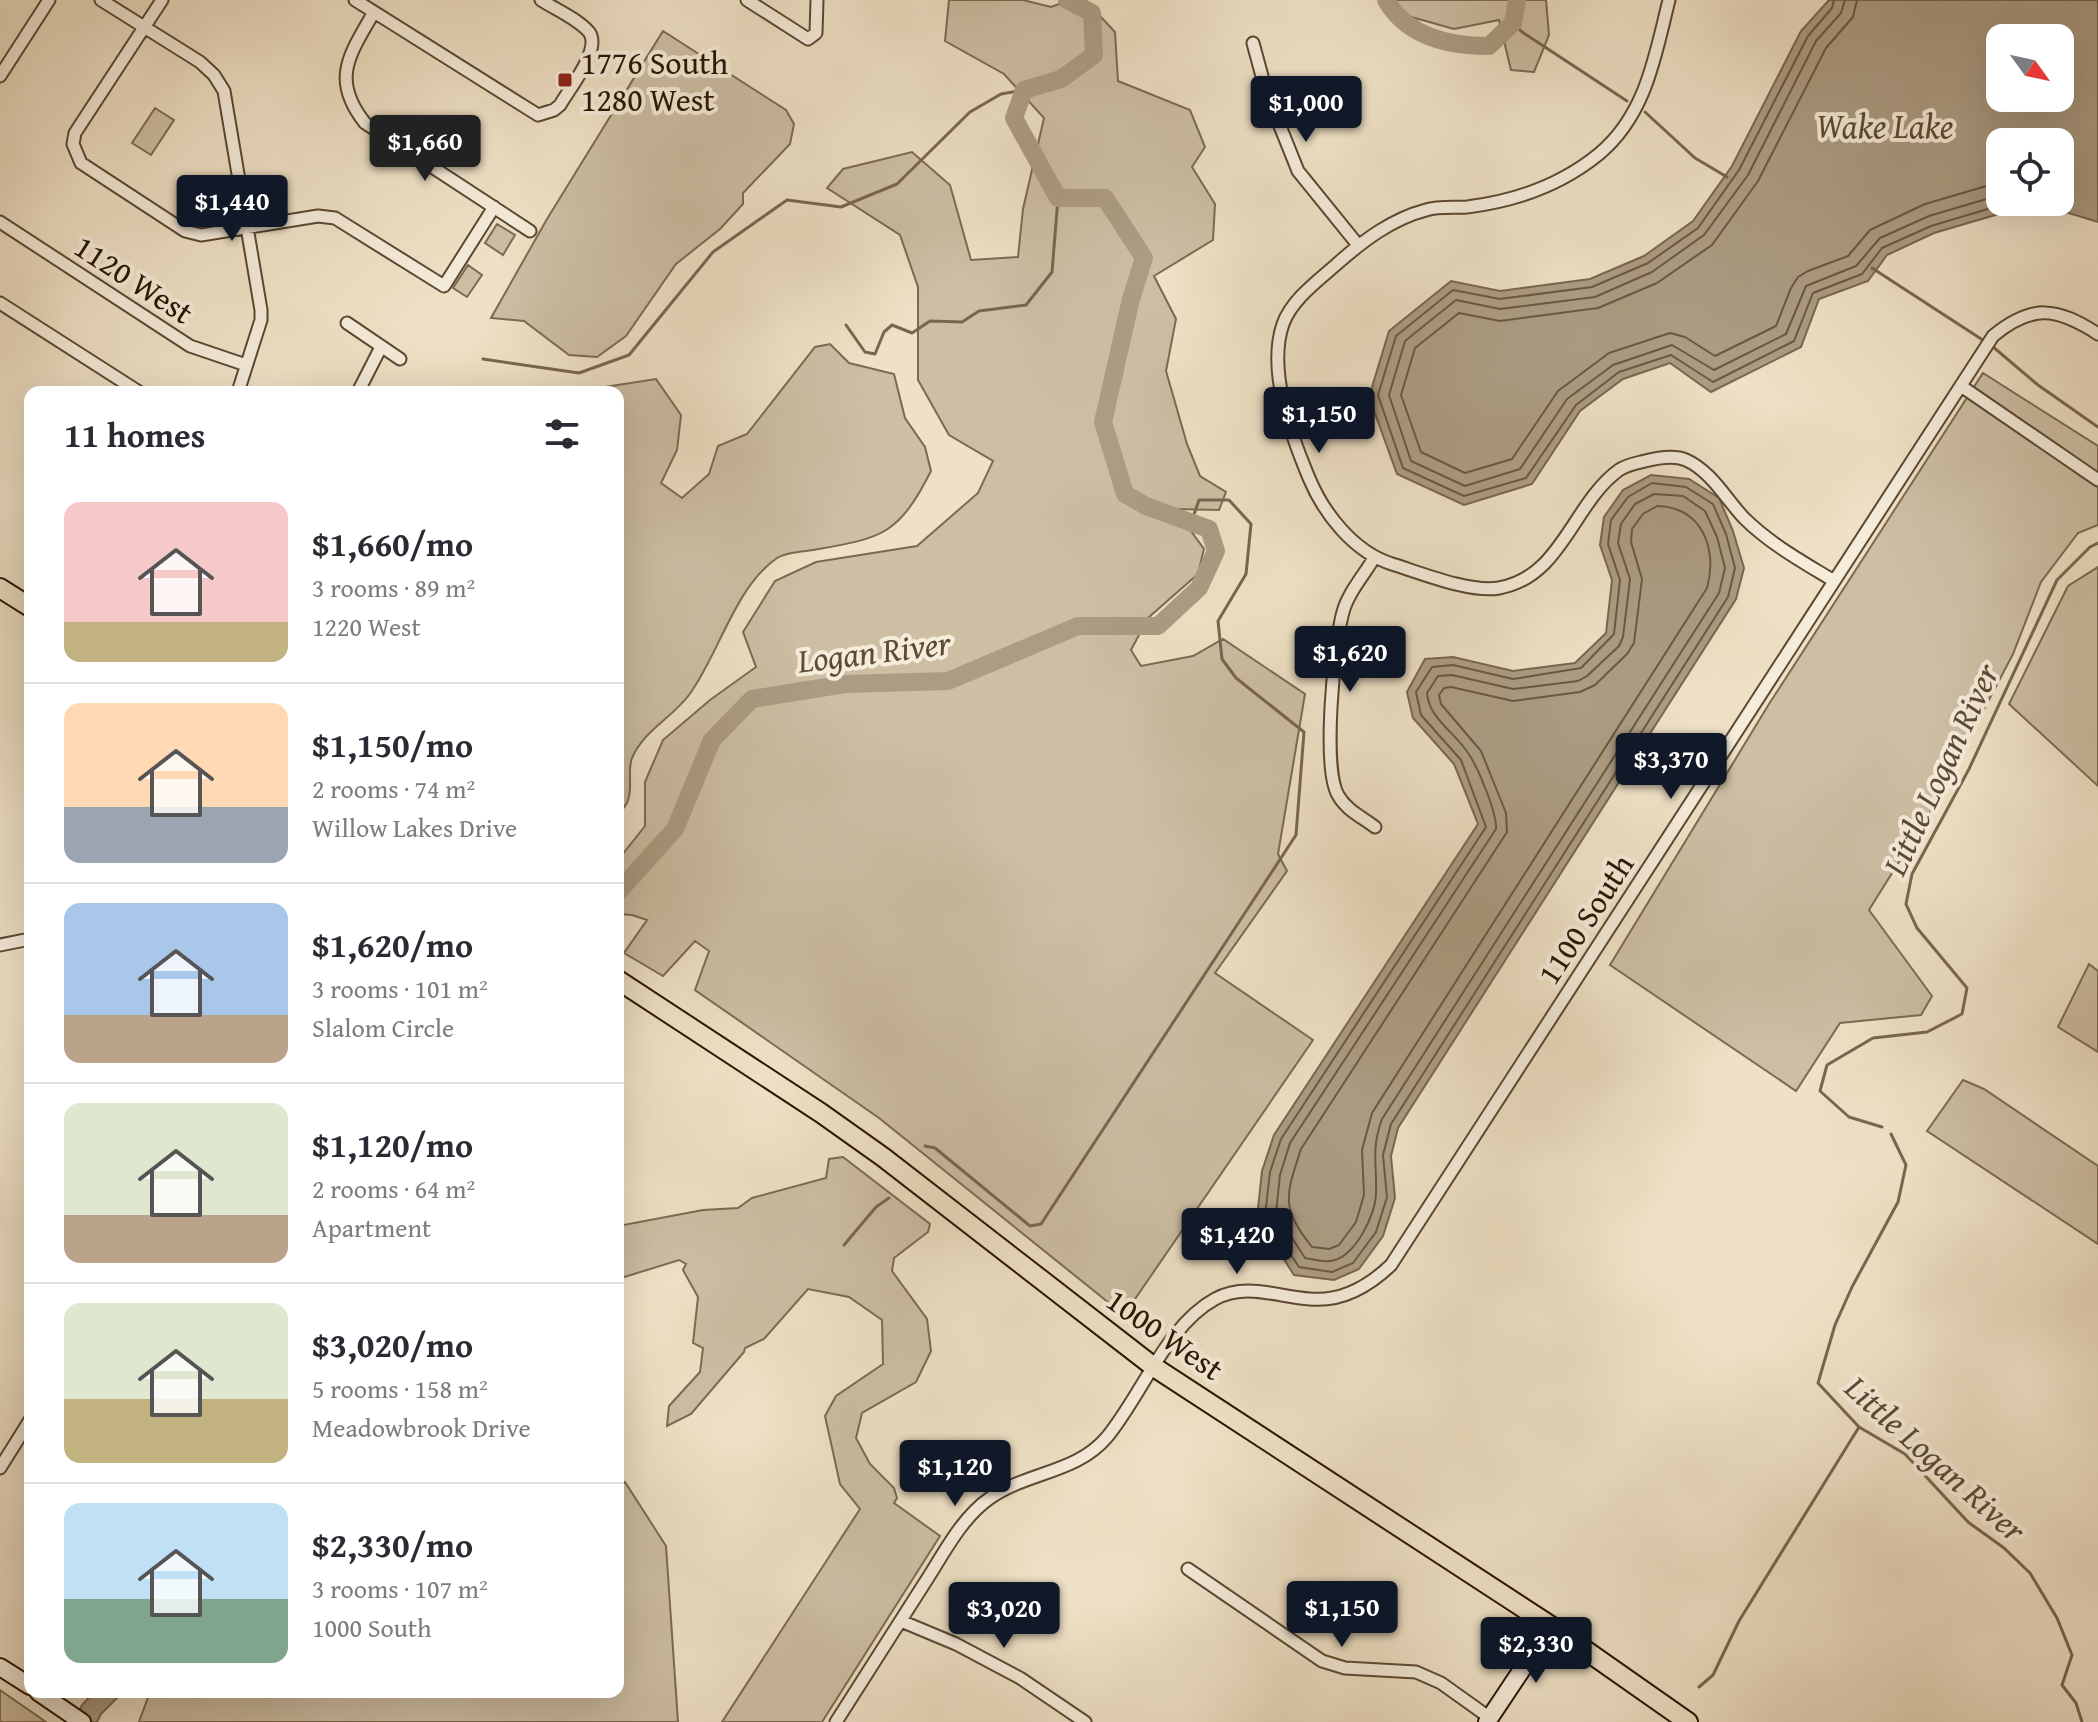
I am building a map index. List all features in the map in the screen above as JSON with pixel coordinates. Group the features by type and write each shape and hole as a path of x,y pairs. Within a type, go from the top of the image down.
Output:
{"main road":[{"path":"0,588 24,603"},
{"name":"1000 West","path":"624,984 883,1157 1154,1367 1551,1626 1688,1722"}],"street":[{"path":"0,76 49,0"},
{"path":"101,0 200,62 214,75 224,91 261,310 261,320 240,386"},
{"path":"162,0 75,133 73,144 75,154 87,167 192,234 318,216 335,218 444,286 494,207"},
{"path":"355,0 533,114 546,114 560,105 591,54 593,43 590,33 541,0"},
{"path":"747,0 808,39 816,33 817,0"},
{"path":"1669,0 1648,82 1630,121 1601,152 1562,181 1515,198 1467,207 1429,209 1396,221 1358,245 1304,294 1284,322 1278,349 1280,396 1309,479 1333,521 1374,558 1451,583 1496,589 1523,581 1549,560 1599,489 1621,468 1658,457 1683,459 1705,473 1745,519 1782,549 1834,581"},
{"path":"374,12 348,58 346,81 351,103 365,123 530,231"},
{"path":"1253,43 1266,91 1298,171 1358,245"},
{"name":"1120 West","path":"0,222 190,346 246,365"},
{"path":"0,303 130,386"},
{"name":"1100 South","path":"1154,1367 1184,1324 1216,1299 1251,1290 1311,1300 1342,1296 1372,1284 1391,1265 1993,336 2012,320 2036,313 2061,314 2098,334"},
{"path":"347,323 400,359"},
{"path":"361,386 381,347"},
{"path":"1961,386 2098,480"},
{"path":"1374,558 1344,609 1332,667 1331,772 1336,792 1345,806 1375,827"},
{"path":"0,945 24,940"},
{"path":"836,1722 962,1526 990,1498 1027,1480 1077,1463 1106,1439 1154,1367"},
{"path":"0,1468 24,1430"},
{"path":"1188,1569 1322,1661 1345,1668 1416,1672 1441,1683 1489,1720 1551,1626"},
{"path":"901,1621 956,1644 1020,1678 1085,1722"},
{"path":"0,1667 24,1682"},
{"path":"47,1698 75,1717"}],"shaded area":[{"path":"949,0 1023,0 1051,7 1070,0 1085,0 1115,32 1118,81 1190,110 1205,147 1192,167 1215,204 1213,240 1154,276 1176,319 1166,371 1187,444 1200,476 1226,492 1219,510 1175,509 1204,549 1198,574 1148,618 1131,650 1141,666 1193,656 1223,639 1305,694 1278,854 1287,871 1215,973 1313,1040 1124,1315 879,1118 695,990 709,951 695,941 663,976 624,953 647,920 624,914 624,852 645,826 645,782 663,740 710,700 756,667 743,632 775,581 816,562 917,546 978,493 993,461 949,435 918,380 918,287 900,235 827,188 843,169 912,152 950,185 971,260 1018,257 1023,209 1044,118 1004,74 945,41"},
{"path":"1394,0 1546,0 1549,35 1534,72 1511,70 1499,20 1454,29 1408,16"},
{"path":"663,31 786,110 794,124 790,144 743,193 743,204 720,229 676,264 626,336 597,357 569,355 524,321 491,318 547,219"},
{"path":"155,108 174,120 151,155 132,143"},
{"path":"497,224 515,235 503,255 485,243"},
{"path":"468,265 482,275 467,297 453,288"},
{"path":"830,344 849,363 894,374 905,418 925,447 931,471 908,509 886,530 856,542 785,554 762,571 739,603 689,695 637,748 632,758 630,790 624,807 624,386 611,386 656,379 681,415 677,450 661,483 682,498 709,474 718,446 747,434 815,347"},
{"path":"1983,373 2098,446 2098,525 2078,533 2041,582 2013,654 1929,814 1869,910 1932,996 1921,1015 1840,1023 1796,1091 1610,965 1769,704"},
{"path":"2098,567 2098,786 2009,704 2068,586"},
{"path":"2089,964 2098,971 2098,1052 2058,1027"},
{"path":"1963,1080 1984,1089 2098,1166 2098,1244 1927,1131"},
{"path":"843,1157 930,1224 928,1232 894,1258 892,1271 927,1319 931,1351 916,1382 862,1413 856,1438 870,1464 894,1488 897,1498 894,1503 940,1536 822,1722 722,1722 860,1509 840,1484 825,1416 836,1396 883,1364 882,1320 849,1297 808,1289 764,1339 745,1348 691,1414 667,1426 669,1406 700,1372 703,1348 693,1343 698,1297 683,1270 686,1264 679,1260 624,1277 624,1225 703,1210 738,1208 752,1198 826,1178 829,1159"},
{"path":"624,1483 666,1546 678,1722 139,1722 148,1698 624,1698"},
{"path":"0,1690 46,1722 0,1722"}],"water":[{"name":"Wake Lake","path":"1829,0 2098,0 2098,222 2074,215 2074,128 1986,128 1986,216 1992,216 1934,233 1887,255 1868,281 1819,299 1801,347 1711,392 1670,363 1623,379 1580,411 1532,484 1464,505 1397,474 1369,397 1389,331 1451,281 1500,291 1590,279 1644,256 1693,221 1732,166 1801,31"},
{"path":"1651,475 1689,479 1719,498 1744,568 1736,599 1398,1128 1391,1156 1395,1198 1383,1236 1359,1269 1334,1280 1294,1275 1257,1218 1262,1171 1274,1135 1478,824 1454,764 1413,718 1407,692 1425,659 1453,657 1513,671 1575,663 1606,633 1612,580 1600,545 1604,517 1623,490"},
{"path":"88,1698 117,1698 97,1722 74,1722"}],"waterway":[{"name":"Logan River","path":"624,885 675,829 712,740 752,699 845,684 948,681 1078,626 1158,626 1199,588 1216,551 1209,529 1146,506 1125,494 1103,422 1131,299 1144,258 1105,198 1058,198 1014,118 1024,90 1061,79 1094,55 1092,13 1067,0"},
{"name":"Logan River","path":"1386,0 1405,23 1431,37 1459,44 1489,46 1513,23 1517,0"},
{"path":"1513,23 1627,101"},
{"path":"483,359 579,373 629,355 713,252 787,200 841,207 897,184 970,112 1001,94 1024,90"},
{"path":"1645,112 1695,158 1727,177"},
{"path":"846,325 865,352 875,354 884,332 892,325 912,333 930,321 962,322 979,311 1026,305 1052,272 1058,198"},
{"path":"1872,268 1992,346 2038,385 2098,427"},
{"path":"925,1146 935,1148 1030,1226 1041,1224 1296,835 1304,732 1236,678 1222,659 1218,621 1246,574 1251,524 1229,500 1199,500 1191,523"},
{"name":"Little Logan River","path":"1882,1127 1849,1117 1820,1091 1827,1065 1873,1038 1927,1032 1962,1014 1967,988 1917,928 1906,904 1912,874 1969,769 2057,580 2098,543"},
{"name":"Little Logan River","path":"1891,1134 1906,1165 1898,1202 1835,1325 1818,1383 1859,1427 1905,1454 1968,1522 2004,1548 2030,1573 2057,1618 2072,1655 2062,1685 2076,1703 2082,1722"},
{"path":"844,1245 876,1207 889,1198"},
{"path":"1699,1687 1713,1675 1739,1621 1859,1427"}],"place":[{"name":"1776 South 1280 West","path":"565,80"}]}
